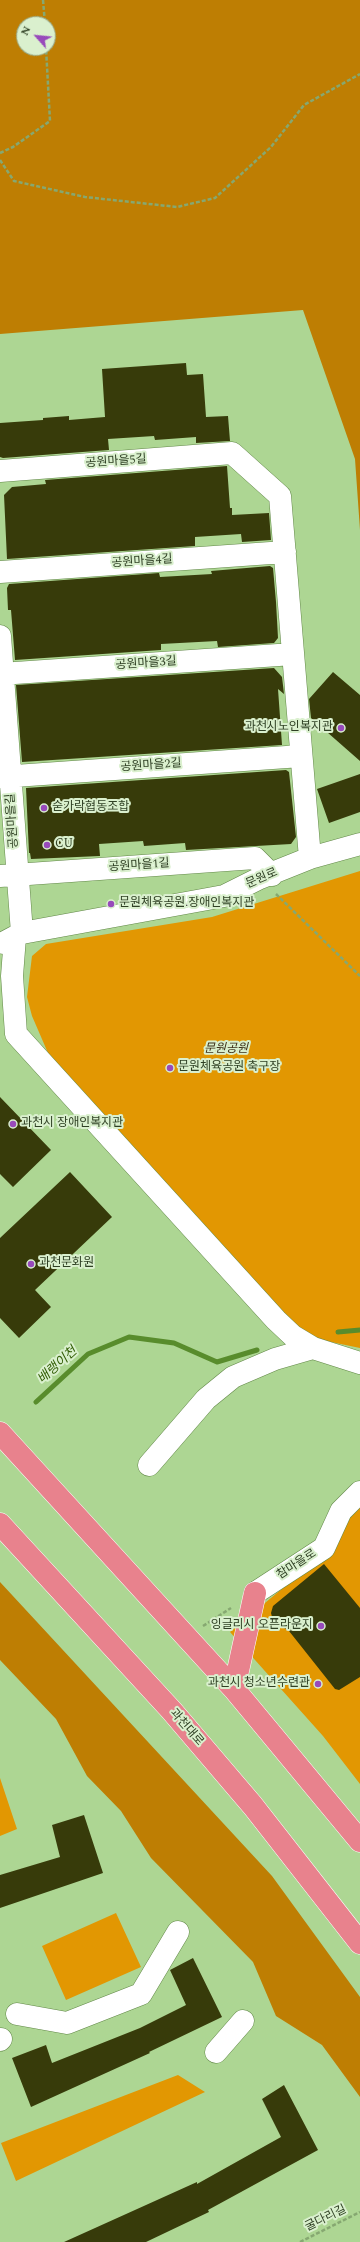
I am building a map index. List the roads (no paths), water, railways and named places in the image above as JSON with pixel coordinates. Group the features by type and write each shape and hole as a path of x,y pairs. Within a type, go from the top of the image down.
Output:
{"highway":[{"path":"0,1433 234,1689 360,1842"},
{"name":"과천대로","path":"0,1524 172,1711 253,1806 360,1943"},
{"path":"234,1689 255,1593"}],"street":[{"name":"공원마을5길","path":"0,471 232,453 280,496 285,552"},
{"name":"공원마을4길","path":"0,572 285,552"},
{"path":"285,552 310,858"},
{"name":"공원마을길","path":"0,636 12,938 12,976 16,1034"},
{"name":"공원마을3길","path":"2,674 293,654"},
{"name":"공원마을2길","path":"5,776 301,756"},
{"name":"문원로","path":"12,938 224,896 266,876 310,858 360,844"},
{"name":"공원마을1길","path":"9,875 255,858 266,876"},
{"path":"0,1016 276,1320 294,1336 314,1348 360,1363"},
{"path":"149,1465 206,1399 234,1376 276,1359 314,1348"},
{"name":"참마을로","path":"255,1593 324,1548 341,1511 360,1492"},
{"path":"17,2014 67,2023 141,1994 178,1932"},
{"path":"216,2052 243,2021"}],"waterway":[{"name":"배랭이천","path":"338,1332 360,1330"},
{"name":"배랭이천","path":"36,1402 88,1354 129,1337 174,1343 217,1362 257,1350"}],"place":[{"name":"과천시노인복지관","path":"341,728"},
{"name":"숟가락협동조합","path":"44,808"},
{"name":"CU","path":"47,845"},
{"name":"문원체육공원.장애인복지관","path":"111,904"},
{"name":"문원체육공원 축구장","path":"170,1068"},
{"name":"과천시 장애인복지관","path":"13,1124"},
{"name":"과천문화원","path":"31,1264"},
{"name":"잉글리시 오픈라운지","path":"321,1626"},
{"name":"과천시 청소년수련관","path":"318,1684"}],"park label":[{"name":"문원공원","path":"226,1050"}]}
